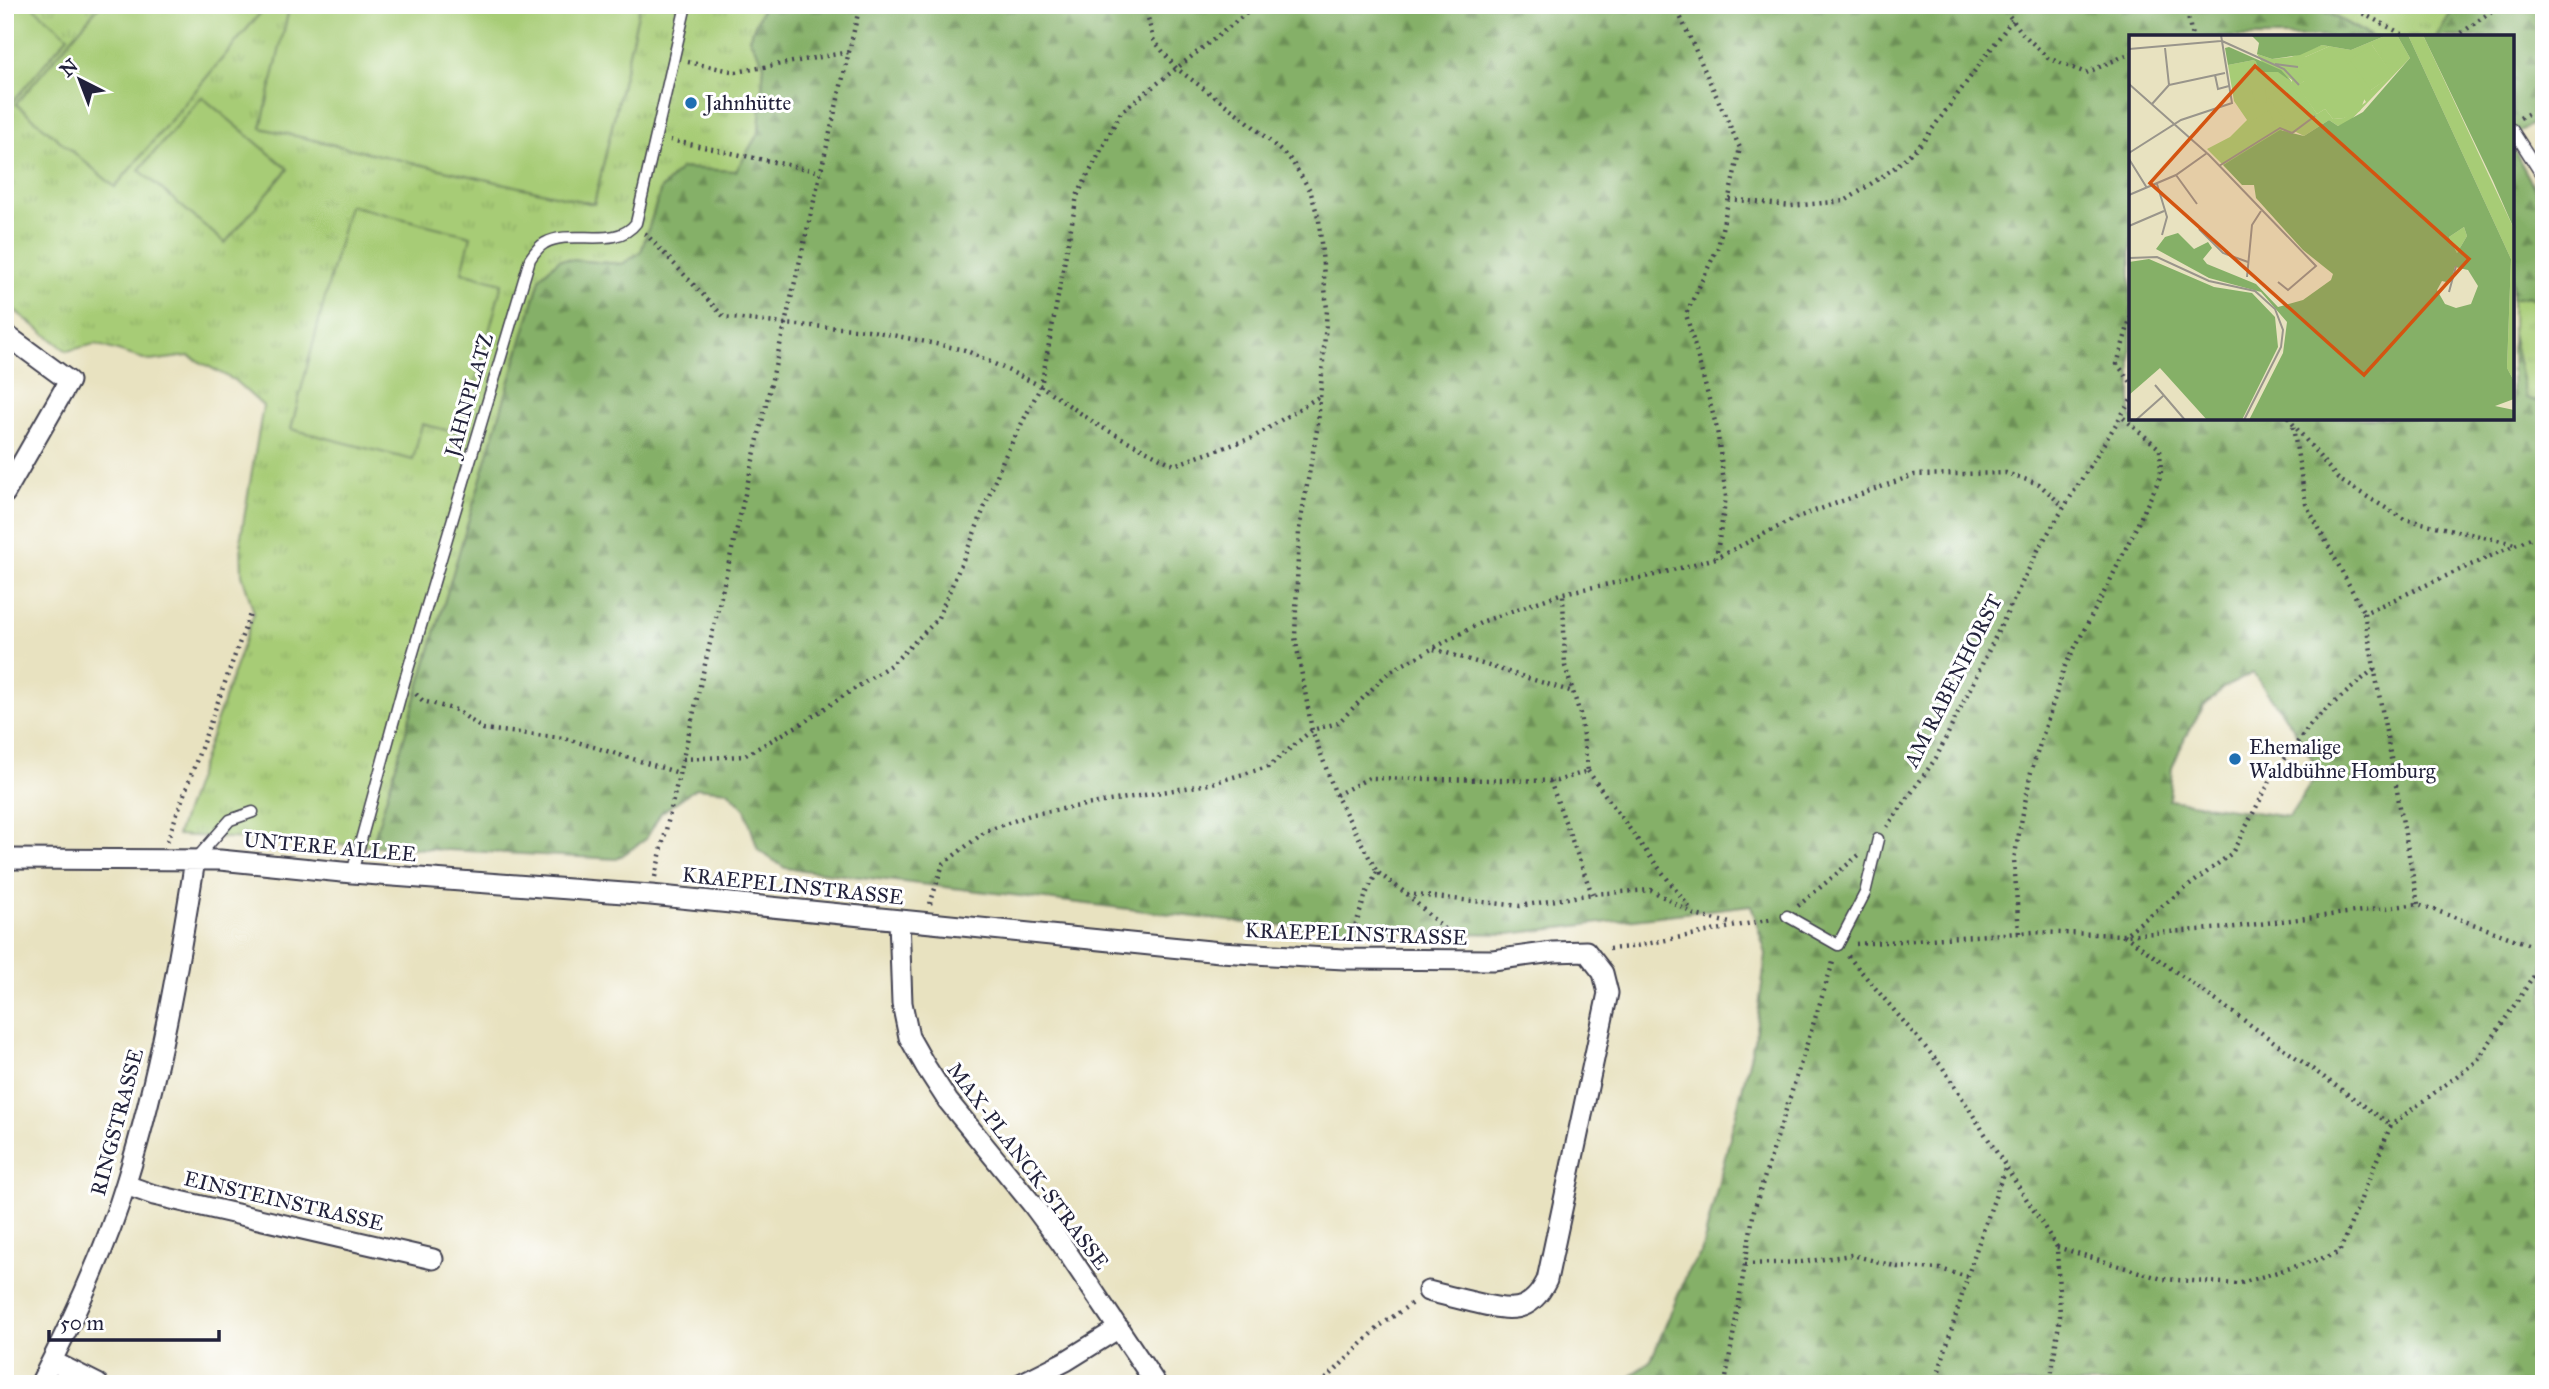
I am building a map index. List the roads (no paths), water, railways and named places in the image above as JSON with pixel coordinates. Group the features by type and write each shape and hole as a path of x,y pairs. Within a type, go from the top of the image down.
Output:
{"street":[{"path":"5,334 69,381 5,493"},
{"name":"UNTERE ALLEE","path":"5,859 160,858 651,895"},
{"name":"RINGSTRASSE","path":"40,1384 89,1280 126,1185 176,982 195,860"},
{"name":"KRAEPELINSTRASSE","path":"651,895 1220,952 1344,960 1493,960 1553,952 1586,951 1603,973 1608,993 1547,1280 1542,1292 1532,1302 1505,1310 1428,1291"},
{"name":"MAX-PLANCK-STRASSE","path":"899,920 902,1003 909,1037 948,1101 1032,1204 1156,1384"},
{"name":"EINSTEINSTRASSE","path":"126,1185 154,1195 433,1259"},
{"path":"1020,1384 1066,1361 1119,1328"},
{"path":"52,1361 98,1384"}],"lane":[{"name":"JAHNPLATZ","path":"352,873 404,683 530,259 541,244 553,239 620,235 630,231 636,223 686,5"},
{"path":"2514,132 2544,179"},
{"path":"195,860 230,820 253,811"},
{"path":"1787,916 1838,945 1865,892 1878,839"}],"place":[{"name":"Jahnhütte","path":"691,103"},
{"name":"Ehemalige Waldbühne Homburg","path":"2235,759"}]}
